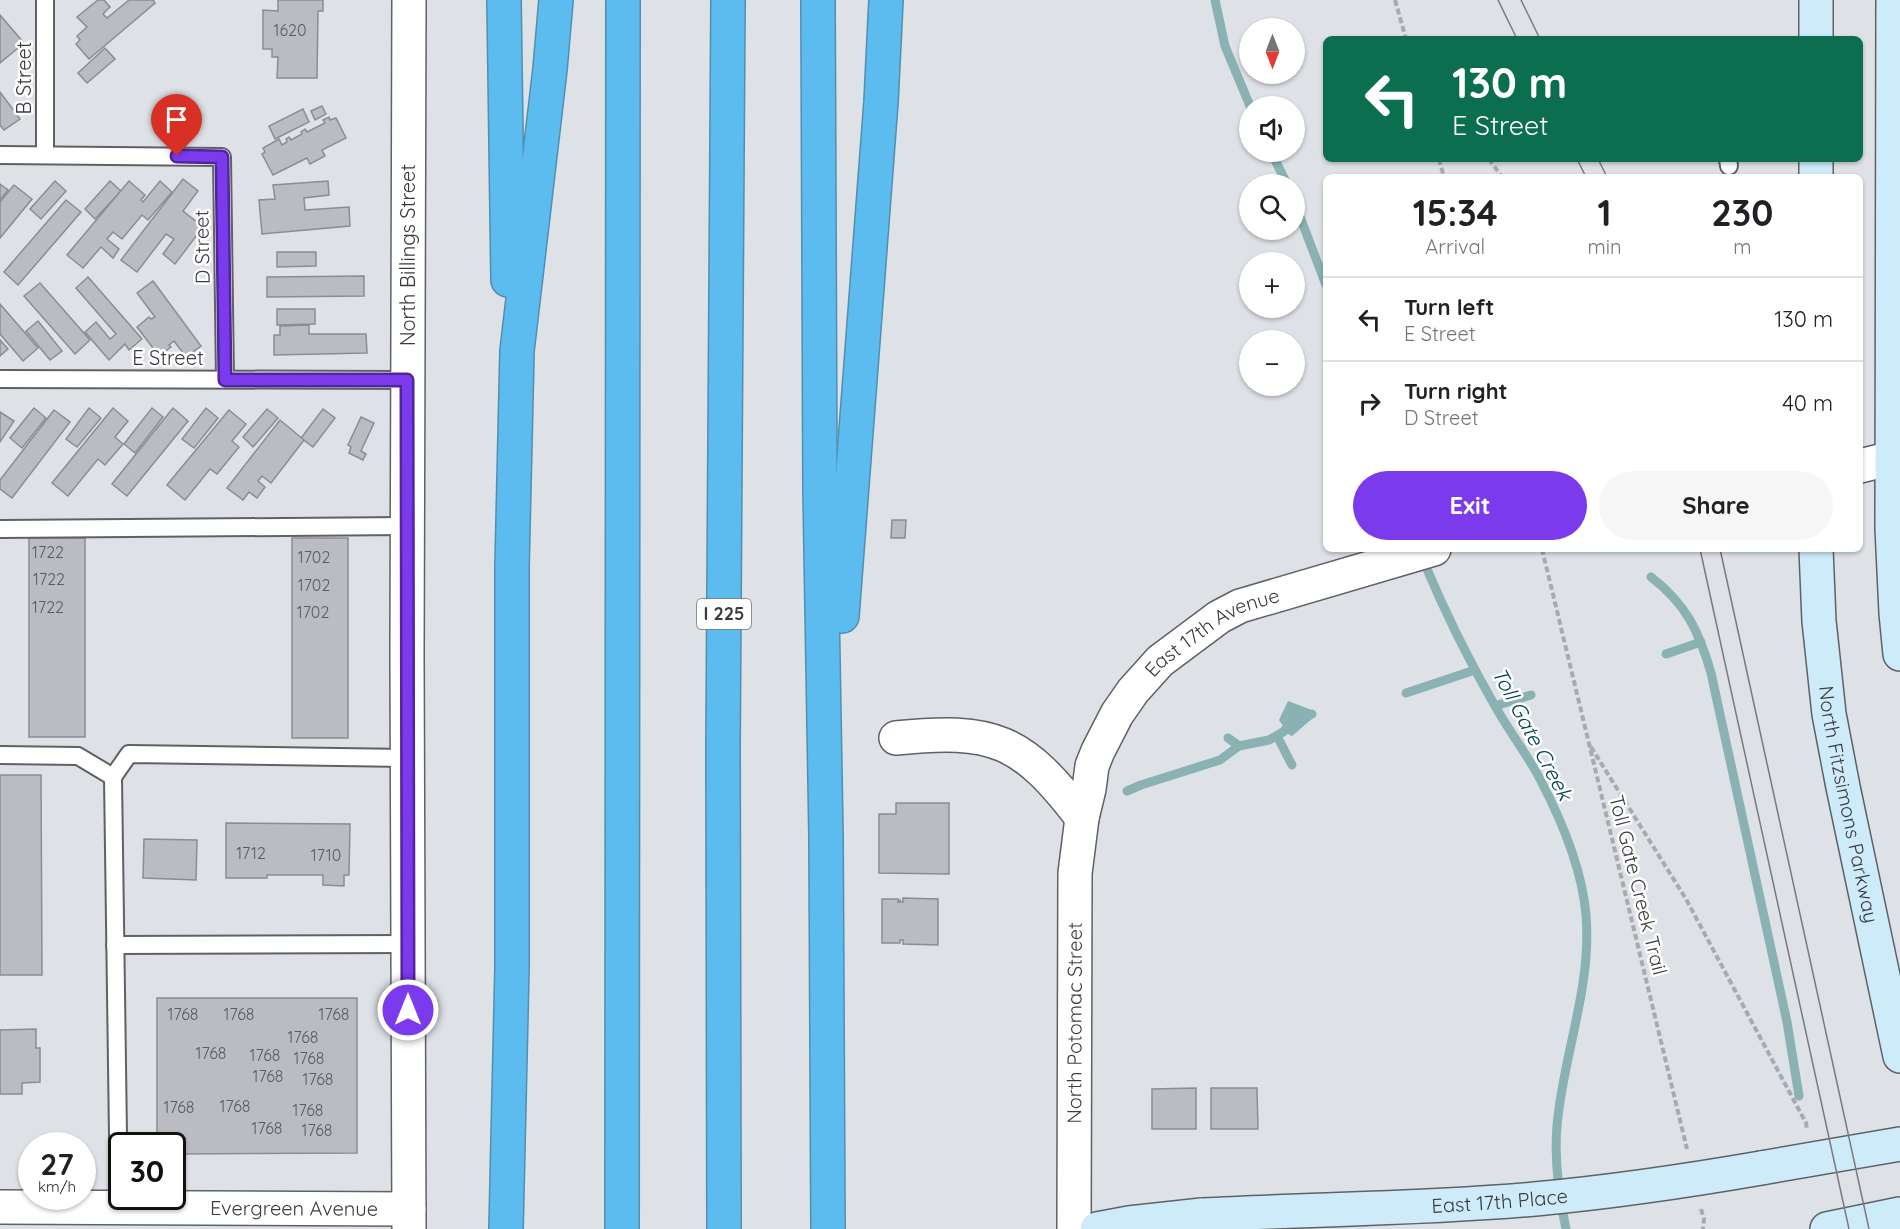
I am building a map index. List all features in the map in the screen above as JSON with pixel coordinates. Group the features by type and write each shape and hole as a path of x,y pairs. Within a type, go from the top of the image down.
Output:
{"highway":[{"path":"504,0 512,567 512,967 506,1229"},
{"path":"512,567 517,351 556,0"},
{"path":"622,1229 623,0"},
{"name":"I 225","path":"724,1229 723,746 728,0"},
{"path":"818,0 820,478 826,837 828,1229"},
{"path":"826,837 881,102 886,0"}],"main road":[{"path":"1816,0 1816,36"},
{"path":"1893,0 1876,457 1894,580 1900,654"},
{"name":"North Fitzsimons Parkway","path":"1816,552 1819,621 1829,714 1900,1056"},
{"name":"East 17th Place","path":"1097,1229 1202,1215 1310,1212 1534,1199 1693,1180 1891,1149"},
{"path":"1827,1229 1900,1214"}],"street":[{"name":"North Billings Street","path":"409,0 407,380 409,1219"},
{"name":"East 17th Avenue","path":"1082,818 1092,766 1098,751 1110,727 1133,692 1160,661 1219,617 1265,598 1424,552"},
{"path":"896,738 959,734 984,737 1004,744 1024,757 1060,789 1082,818"},
{"name":"North Potomac Street","path":"1074,1229 1074,888 1082,818"},
{"name":"Evergreen Avenue","path":"0,1208 108,1208"},
{"name":"Evergreen Avenue","path":"172,1210 409,1219"}],"lane":[{"name":"B Street","path":"45,0 45,155"},
{"name":"D Street","path":"0,154 222,157 225,380"},
{"name":"E Street","path":"0,379 407,380"},
{"path":"0,529 407,526"},
{"path":"118,1132 112,777 129,754 407,758"},
{"path":"0,755 78,756 112,777"},
{"path":"114,945 408,944"}],"path":[{"path":"1395,0 1405,36"},
{"name":"Toll Gate Creek Trail","path":"1543,552 1687,1150"},
{"path":"1588,744 1692,909 1806,1123 1812,1160"},
{"path":"1701,1208 1704,1219 1703,1229"}],"water":[{"path":"1288,701 1312,710 1313,718 1292,736 1280,730 1283,726 1279,720"}],"building":[{"path":"98,0 104,0 110,7 103,14 107,18 129,0 153,0 155,3 89,59 76,44 80,40 77,36 87,27 77,17"},
{"path":"278,0 323,0 323,11 318,11 317,78 277,78 278,57 272,57 272,49 263,49 263,10 278,11"},
{"path":"0,15 24,43 0,63"},
{"path":"105,48 115,59 87,83 78,73"},
{"path":"0,92 20,119 4,130 0,125"},
{"path":"322,106 326,114 315,120 311,111"},
{"path":"303,109 309,122 275,139 269,126"},
{"path":"329,117 330,120 336,118 346,138 322,150 325,156 310,164 307,158 273,175 262,154 265,152 263,148 279,139 282,145 289,137 291,140 302,134 301,132 305,129 307,132 325,123 323,120"},
{"path":"183,179 198,191 183,211 203,227 175,264 163,254 174,239 166,234 137,272 121,260"},
{"path":"55,181 66,191 41,219 30,209"},
{"path":"110,181 121,191 95,219 85,209"},
{"path":"129,181 145,195 141,200 143,202 160,181 172,192 148,220 142,215 122,239 113,232 107,239 119,249 113,258 101,247 83,268 67,255"},
{"path":"328,181 329,195 304,198 305,210 349,207 350,226 262,234 259,200 275,199 273,185"},
{"path":"0,184 8,190 0,200"},
{"path":"14,185 32,199 0,238 0,202"},
{"path":"66,200 81,212 18,285 4,272"},
{"path":"277,252 316,252 316,266 277,267"},
{"path":"364,276 364,296 267,297 267,277"},
{"path":"88,277 142,339 129,350 125,344 109,360 85,332 96,322 110,339 116,334 76,288"},
{"path":"153,281 201,346 186,357 174,341 169,345 171,347 159,356 137,327 149,317 151,319 155,317 137,293"},
{"path":"40,283 90,340 75,354 24,296"},
{"path":"0,304 38,348 23,361 0,334"},
{"path":"277,309 315,309 315,324 277,325"},
{"path":"38,321 62,351 50,360 26,331"},
{"path":"309,325 309,334 366,334 367,353 274,355 274,335 280,335 280,326"},
{"path":"0,340 8,349 0,356"},
{"path":"34,408 46,418 22,448 10,438"},
{"path":"89,408 101,418 77,447 66,439"},
{"path":"113,408 128,421 115,437 123,444 105,465 98,459 68,496 52,483"},
{"path":"152,408 163,417 135,453 124,444"},
{"path":"173,408 188,421 127,496 112,484"},
{"path":"206,408 218,418 194,448 182,439"},
{"path":"267,409 278,418 253,447 243,437"},
{"path":"323,409 335,418 313,447 301,438"},
{"path":"54,410 70,422 12,498 0,489 0,480"},
{"path":"229,410 246,424 232,441 239,447 217,474 210,469 185,500 167,485"},
{"path":"0,412 14,421 0,442"},
{"path":"361,417 374,423 361,451 366,454 363,460 349,453 351,447 348,445"},
{"path":"280,420 304,440 271,483 262,476 258,481 265,487 257,498 249,492 243,500 227,488"},
{"path":"892,520 906,520 905,538 891,538"},
{"path":"29,538 85,538 85,737 29,737"},
{"path":"292,538 348,538 348,738 292,738"},
{"path":"0,775 41,775 42,975 0,975"},
{"path":"896,803 949,803 949,874 879,873 879,814 896,814"},
{"path":"226,823 350,824 349,875 344,875 344,886 323,885 323,875 226,878"},
{"path":"144,839 197,840 196,880 143,878"},
{"path":"903,898 938,899 938,945 903,944 903,940 900,940 900,943 882,943 882,899 898,899 898,902 900,900 903,902"},
{"path":"157,998 357,998 357,1153 186,1154 186,1132 157,1132"},
{"path":"36,1029 36,1048 40,1048 40,1082 22,1083 22,1094 0,1094 0,1030"},
{"path":"1196,1088 1196,1129 1152,1129 1152,1089"},
{"path":"1211,1088 1257,1088 1258,1129 1211,1129"}],"waterway":[{"name":"Toll Gate Creek","path":"1215,0 1225,46 1246,96"},
{"name":"Toll Gate Creek","path":"1276,162 1282,174"},
{"name":"Toll Gate Creek","path":"1305,230 1323,277"},
{"name":"Toll Gate Creek","path":"1423,560 1475,670 1548,795 1570,845 1584,897 1587,942 1585,969 1560,1100 1556,1139 1558,1178 1566,1229"},
{"path":"1651,577 1673,597 1690,619 1711,673 1787,1022 1799,1096"},
{"path":"1666,654 1701,642"},
{"path":"1406,693 1475,670"},
{"path":"1495,706 1531,695"},
{"path":"1127,791 1220,760 1239,746 1269,740 1291,724 1312,714"},
{"path":"1277,736 1292,765"},
{"path":"1228,738 1239,746"}],"tram line":[{"path":"1498,0 1516,36"},
{"path":"1521,0 1539,36"},
{"path":"1578,162 1584,174"},
{"path":"1600,162 1606,174"},
{"path":"1701,552 1849,1229"},
{"path":"1721,552 1869,1229"}],"route":[{"path":"177,156 222,157 225,380 407,380 408,1010"}]}
